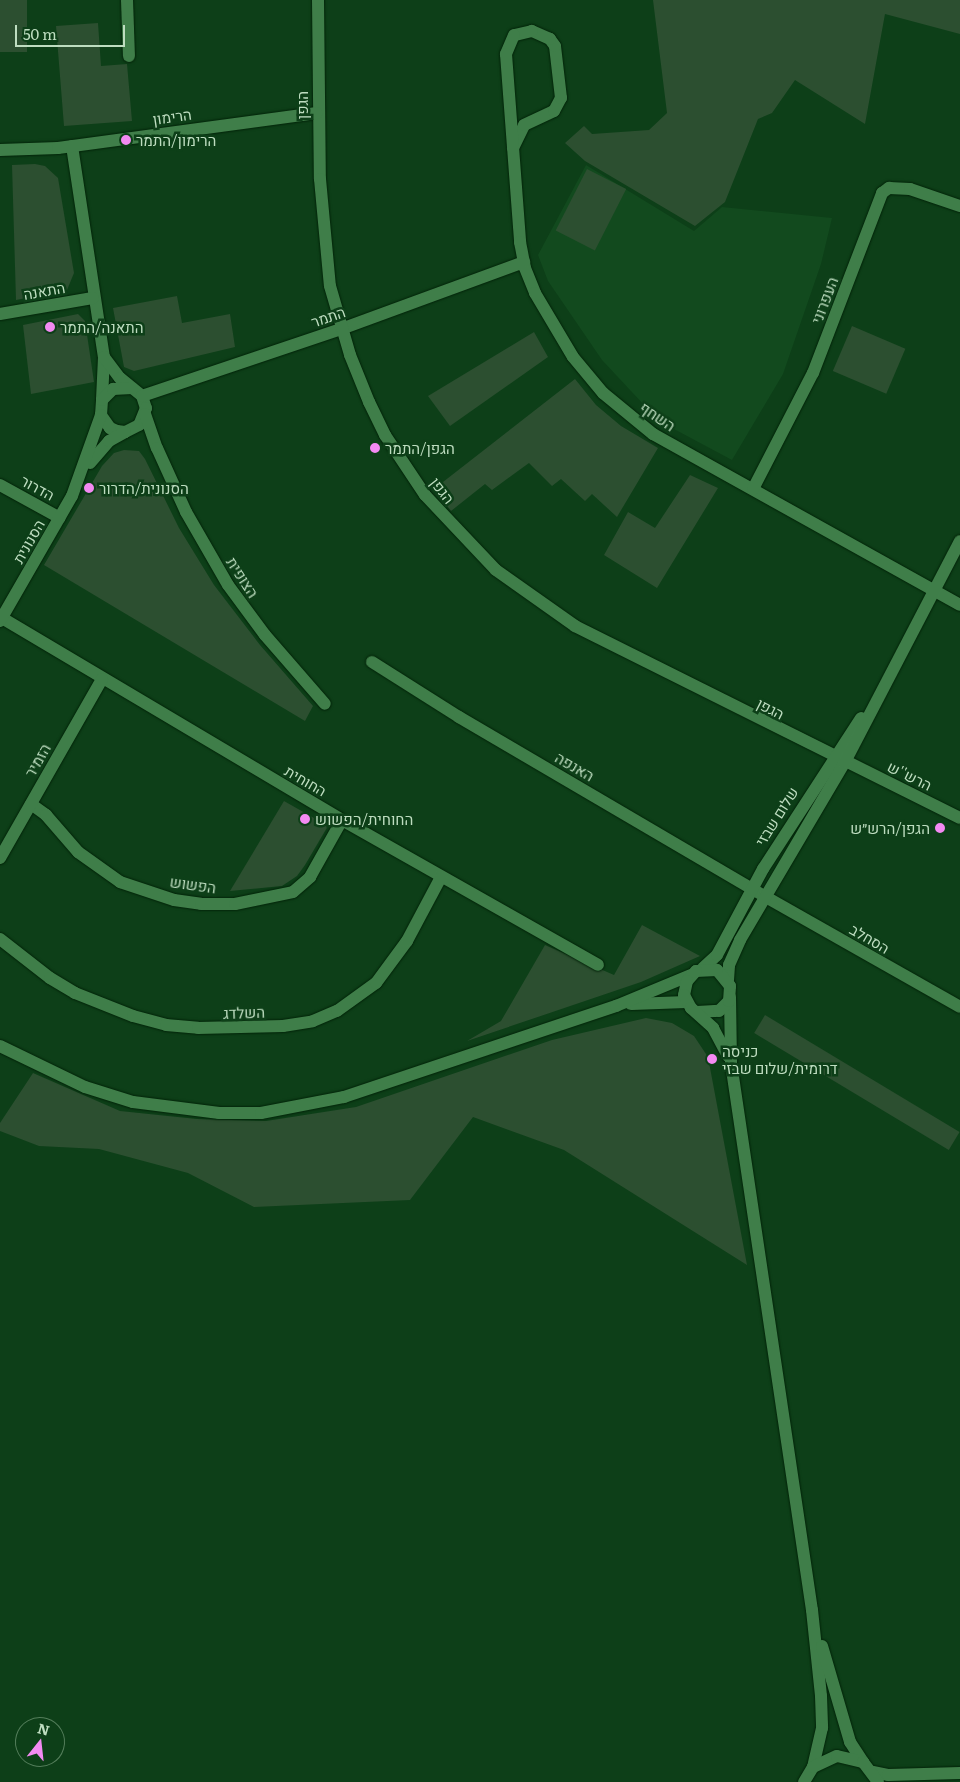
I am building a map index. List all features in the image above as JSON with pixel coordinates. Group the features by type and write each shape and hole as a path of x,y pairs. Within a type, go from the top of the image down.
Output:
{"street":[{"path":"127,0 129,56"},
{"name":"הגפן","path":"318,0 317,114 326,256 341,329 369,402 404,464 442,516 496,570 575,626 839,760"},
{"name":"השחף","path":"513,148 524,125 554,112 561,98 555,46 550,39 532,31 514,35 506,54 513,148 524,262 535,293 556,331 603,393 653,434 960,604"},
{"name":"הרימון","path":"0,150 72,146 317,114"},
{"path":"72,146 93,298 104,357 101,415 110,428 128,431 139,425 145,414 137,392 104,357"},
{"name":"העפרוני","path":"753,489 812,373 882,193 889,188 910,189 960,206"},
{"name":"התמר","path":"137,392 341,329 524,262"},
{"name":"התאנה","path":"0,314 93,298"},
{"path":"102,400 113,389 137,392"},
{"name":"הצופית","path":"145,414 158,452 186,512 228,585 265,635 325,704"},
{"name":"הסנונית","path":"82,475 101,415"},
{"name":"הצופית","path":"128,431 158,452"},
{"name":"הסנונית","path":"1,619 60,518 82,475 97,452 116,434 128,431"},
{"name":"הדרור","path":"0,485 60,518"},
{"name":"שלום שבזי","path":"728,980 733,954 839,760 884,686 960,541"},
{"name":"החוחית","path":"1,619 342,820 598,965"},
{"name":"האנפה","path":"372,662 451,712 764,896"},
{"name":"הזמיר","path":"0,858 102,679"},
{"name":"שלום שבזי","path":"703,968 717,955 752,889 839,760"},
{"name":"הרש''ש","path":"839,760 960,818"},
{"name":"הפשוש","path":"31,804 46,815 78,852 120,882 174,900 201,904 236,904 293,892 310,877 342,820"},
{"name":"השלדג","path":"0,939 43,974 75,993 133,1016 166,1025 198,1028 283,1026 313,1021 337,1011 376,983 407,941 441,877"},
{"name":"הסחלב","path":"764,896 960,1007"},
{"path":"0,1046 85,1087 133,1102 218,1112 261,1113 344,1097 616,1006 691,975 703,968 717,970 728,980 731,1063 812,1610 822,1714 813,1767 804,1782"},
{"path":"691,975 684,988 687,1002 698,1012 721,1040 731,1063"},
{"path":"698,1012 719,1011 730,997"},
{"path":"616,1006 687,1002"},
{"path":"812,1610 845,1728 863,1762 876,1777 960,1773"},
{"path":"813,1767 837,1756 863,1762"}],"shaded area":[{"path":"0,0 27,0 27,52 0,52"},
{"path":"653,0 960,0 960,34 885,14 865,124 795,80 772,113 758,119 725,202 695,226 585,161 565,143 584,126 592,134 649,130 667,113"},
{"path":"98,23 101,66 127,64 132,121 64,126 56,26"},
{"path":"35,164 45,166 58,178 74,273 67,290 16,300 12,165"},
{"path":"586,165 694,231 722,207 832,218 821,264 783,374 732,460 659,421 602,360 548,281 538,255"},
{"path":"587,169 626,189 595,250 556,230"},
{"path":"177,296 182,323 230,314 235,347 134,371 124,367 113,308"},
{"path":"78,314 85,321 94,382 31,394 23,325"},
{"path":"852,326 905,349 886,394 833,371"},
{"path":"534,332 548,357 450,426 428,396"},
{"path":"575,379 596,405 621,426 658,448 617,517 592,494 585,501 561,479 552,486 529,463 492,490 485,484 451,511 434,489"},
{"path":"124,450 139,451 145,459 179,528 214,585 260,645 313,706 305,721 44,565 102,466 114,453"},
{"path":"690,475 718,488 657,588 604,555 628,512 655,528"},
{"path":"284,801 328,826 305,865 297,876 282,886 230,891"},
{"path":"642,925 700,956 641,982 467,1041 501,1021 545,945 614,975"},
{"path":"765,1015 960,1132 949,1150 754,1033"},
{"path":"646,1018 672,1023 694,1036 708,1057 747,1265 564,1150 473,1117 410,1200 254,1207 188,1173 99,1149 39,1146 0,1131 0,1123 33,1073 120,1111 197,1119 266,1121 356,1107 552,1040"}],"place":[{"name":"הרימון/התמר","path":"126,140"},
{"name":"התאנה/התמר","path":"50,327"},
{"name":"הגפן/התמר","path":"375,448"},
{"name":"הסנונית/הדרור","path":"89,488"},
{"name":"החוחית/הפשוש","path":"305,819"},
{"name":"הגפן/הרש״ש","path":"940,828"},
{"name":"כניסה דרומית/שלום שבזי","path":"712,1059"}]}
